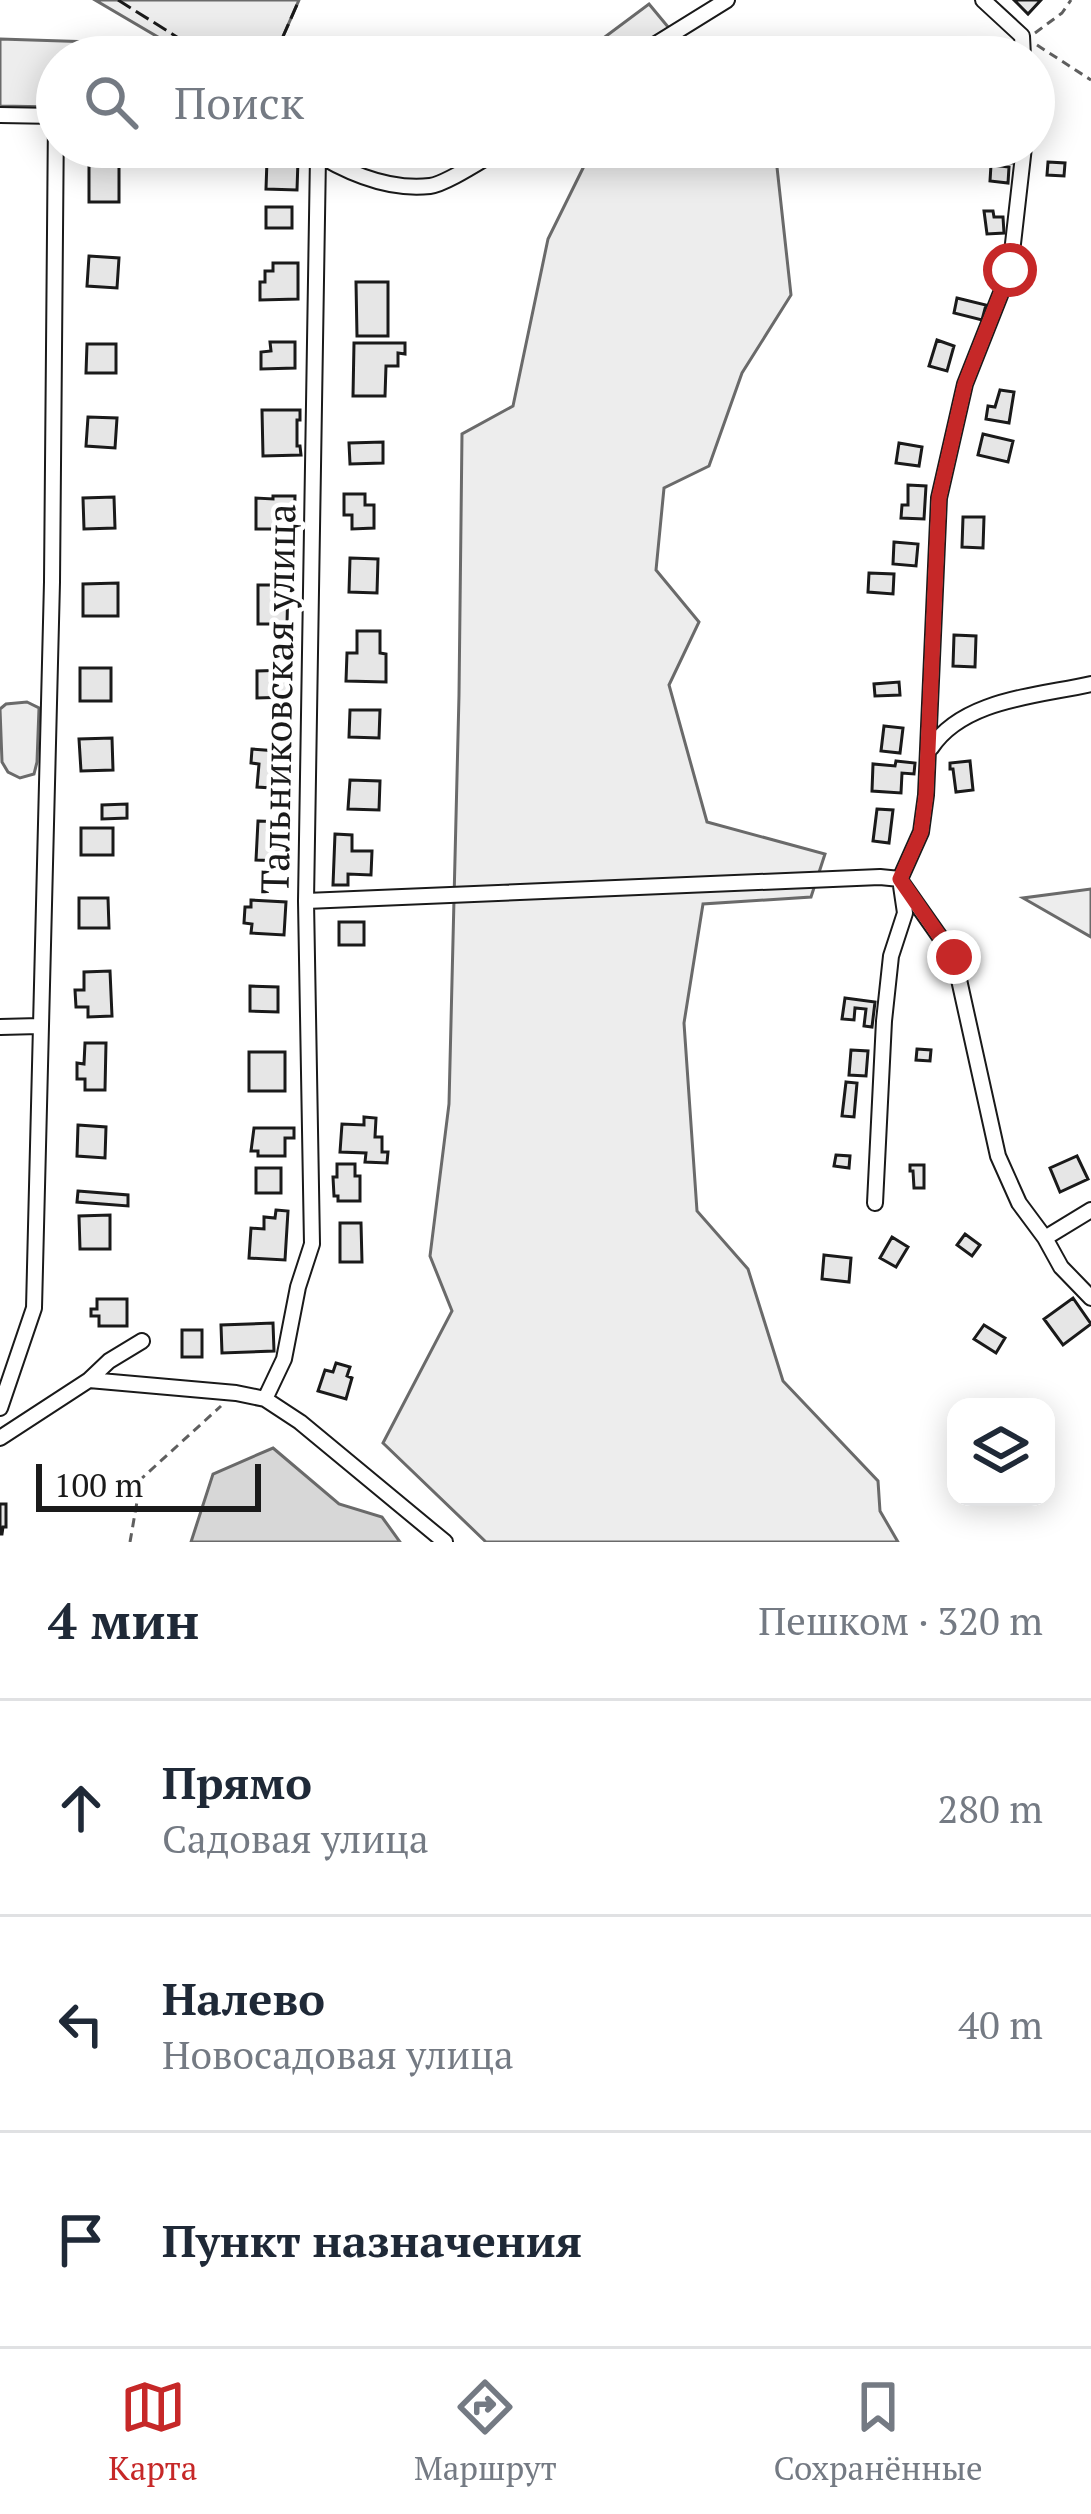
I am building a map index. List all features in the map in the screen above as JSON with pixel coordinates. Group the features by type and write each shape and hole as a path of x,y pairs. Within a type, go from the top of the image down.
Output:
{"street":[{"path":"669,36 727,0"},
{"path":"983,0 1022,36"},
{"path":"0,115 36,116"},
{"path":"0,1408 34,1308 52,582 56,168"},
{"name":"Тальниковская улица","path":"265,1399 284,1359 312,1244 306,901 312,168"},
{"path":"340,168 386,183 433,186 466,168"},
{"path":"875,1202 884,1021 891,956 905,913 900,879 921,832 939,498 965,384 1010,270 1022,168"},
{"path":"928,752 959,720 986,707 1091,684"},
{"path":"306,901 900,879 954,957 998,1156 1018,1203 1060,1267 1091,1298"},
{"path":"0,1027 39,1026"},
{"path":"1045,1238 1091,1210"},
{"path":"0,1438 142,1341"},
{"path":"89,1380 265,1399 300,1422 445,1542"}],"path":[{"path":"1022,36 1049,23 1071,0"},
{"path":"1055,57 1091,80"},
{"path":"130,1542 141,1479 236,1393"}],"shaded area":[{"path":"95,0 299,0 283,36 156,36"},
{"path":"649,4 676,36 606,36"},
{"path":"0,39 36,40 36,107 0,106"},
{"path":"583,168 777,168 791,295 742,373 709,466 664,488 656,570 699,622 669,685 707,822 825,854 811,897 703,904 684,1023 697,1211 748,1269 783,1381 878,1481 880,1511 898,1542 486,1542 383,1443 452,1311 430,1256 449,1104 462,434 513,406 548,239"},
{"path":"27,702 39,708 37,762 34,774 20,778 2,762 0,709"},
{"path":"1091,889 1091,937 1023,898"},
{"path":"273,1448 339,1504 382,1517 400,1542 191,1542 213,1474"}],"building":[{"path":"1014,0 1041,0 1028,14"},
{"path":"1055,162 1065,163 1064,176 1047,175"},
{"path":"89,168 119,168 119,202 89,202"},
{"path":"267,168 298,168 297,190 266,189"},
{"path":"991,168 1009,168 1008,183 990,181"},
{"path":"266,207 292,207 292,228 266,228"},
{"path":"984,211 1003,217 1004,233 987,234"},
{"path":"89,256 119,258 117,288 87,286"},
{"path":"273,263 298,263 298,299 260,300 260,282 265,282 265,271 273,271"},
{"path":"356,282 388,282 388,336 357,336"},
{"path":"957,298 986,305 982,320 954,313"},
{"path":"937,340 954,346 947,371 929,366"},
{"path":"270,342 295,342 295,368 261,369 261,352 271,351"},
{"path":"354,343 405,343 405,354 398,353 398,366 386,366 385,396 353,396"},
{"path":"87,344 116,344 116,373 86,373"},
{"path":"1000,390 1014,392 1009,423 986,419 988,406 995,407"},
{"path":"262,410 300,410 297,446 301,455 263,456"},
{"path":"88,417 117,418 115,448 86,446"},
{"path":"983,434 1013,441 1008,462 978,455"},
{"path":"383,442 383,463 350,464 349,443"},
{"path":"899,443 922,447 919,466 896,463"},
{"path":"908,485 926,486 924,519 901,518 902,505 908,505"},
{"path":"344,494 365,494 365,505 374,505 374,528 352,529 352,515 344,515"},
{"path":"295,496 294,529 256,529 256,498"},
{"path":"114,497 115,528 84,529 83,498"},
{"path":"963,517 984,517 983,548 962,547"},
{"path":"894,542 918,544 916,566 893,564"},
{"path":"350,558 378,559 377,593 349,592"},
{"path":"869,573 894,574 893,594 868,592"},
{"path":"118,583 118,616 83,616 83,584"},
{"path":"258,585 288,585 287,624 258,624"},
{"path":"357,631 380,631 386,682 346,681 347,653 357,653"},
{"path":"954,635 976,636 975,667 953,666"},
{"path":"80,668 111,668 111,701 80,701"},
{"path":"290,670 290,697 257,698 257,671"},
{"path":"899,682 900,695 875,696 874,684"},
{"path":"350,710 380,710 379,738 349,737"},
{"path":"884,726 903,728 900,753 881,751"},
{"path":"112,738 113,770 81,771 79,739"},
{"path":"252,749 291,752 288,789 257,787 259,764 251,763"},
{"path":"896,761 915,763 914,774 902,773 901,793 872,791 873,764 895,766"},
{"path":"970,761 973,790 956,792 950,763"},
{"path":"350,780 380,781 379,810 348,809"},
{"path":"127,804 127,818 102,819 102,805"},
{"path":"877,809 893,810 889,843 873,841"},
{"path":"258,821 285,822 284,861 256,860"},
{"path":"81,828 113,828 113,855 81,855"},
{"path":"335,834 352,835 352,851 372,851 371,875 348,874 348,885 333,885"},
{"path":"79,898 108,898 109,928 79,928"},
{"path":"251,900 286,902 284,935 251,933 252,924 244,923 245,907 251,907"},
{"path":"339,922 364,922 364,945 339,945"},
{"path":"110,971 112,1016 88,1017 88,1007 76,1007 75,990 84,990 84,972"},
{"path":"250,986 278,987 278,1012 250,1011"},
{"path":"845,998 875,1002 872,1027 864,1026 866,1009 855,1008 854,1020 842,1019"},
{"path":"85,1043 106,1043 105,1090 85,1090 85,1079 77,1079"},
{"path":"917,1049 931,1050 930,1061 916,1060"},
{"path":"851,1050 868,1051 866,1076 849,1075"},
{"path":"249,1052 285,1052 285,1091 249,1091"},
{"path":"846,1082 857,1083 854,1117 842,1116"},
{"path":"364,1117 376,1118 375,1137 382,1137 387,1163 365,1162 366,1153 340,1152 342,1124 364,1125"},
{"path":"78,1125 106,1127 105,1158 77,1156"},
{"path":"254,1128 294,1128 294,1138 285,1138 285,1156 258,1156 258,1151 251,1151"},
{"path":"836,1155 850,1156 849,1168 834,1166"},
{"path":"1077,1156 1088,1179 1060,1192 1050,1168"},
{"path":"337,1164 355,1164 360,1201 338,1201 334,1196"},
{"path":"910,1165 924,1165 924,1188 914,1188"},
{"path":"256,1168 281,1168 281,1193 256,1193"},
{"path":"78,1191 128,1195 128,1206 77,1202"},
{"path":"276,1210 288,1211 285,1260 249,1258 251,1228 264,1229 264,1217 275,1218"},
{"path":"110,1215 110,1249 80,1249 79,1216"},
{"path":"340,1223 361,1223 362,1262 340,1262"},
{"path":"965,1234 980,1245 972,1256 957,1245"},
{"path":"892,1237 908,1247 896,1267 880,1258"},
{"path":"824,1255 851,1258 849,1282 822,1279"},
{"path":"1073,1298 1091,1324 1063,1345 1044,1319"},
{"path":"97,1299 127,1299 127,1326 99,1326 99,1316 91,1316"},
{"path":"273,1323 274,1351 222,1353 221,1325"},
{"path":"984,1325 1005,1338 996,1353 974,1339"},
{"path":"182,1330 202,1330 202,1357 182,1357"},
{"path":"336,1363 350,1367 346,1399 318,1391 325,1370 333,1372"},
{"path":"0,1504 6,1504 2,1534 0,1534"}],"fence":[{"path":"118,0 175,36"},
{"path":"283,36 299,0"}],"route":[{"path":"954,957 900,879 921,832 926,795 939,498 965,384 1010,270"}]}
